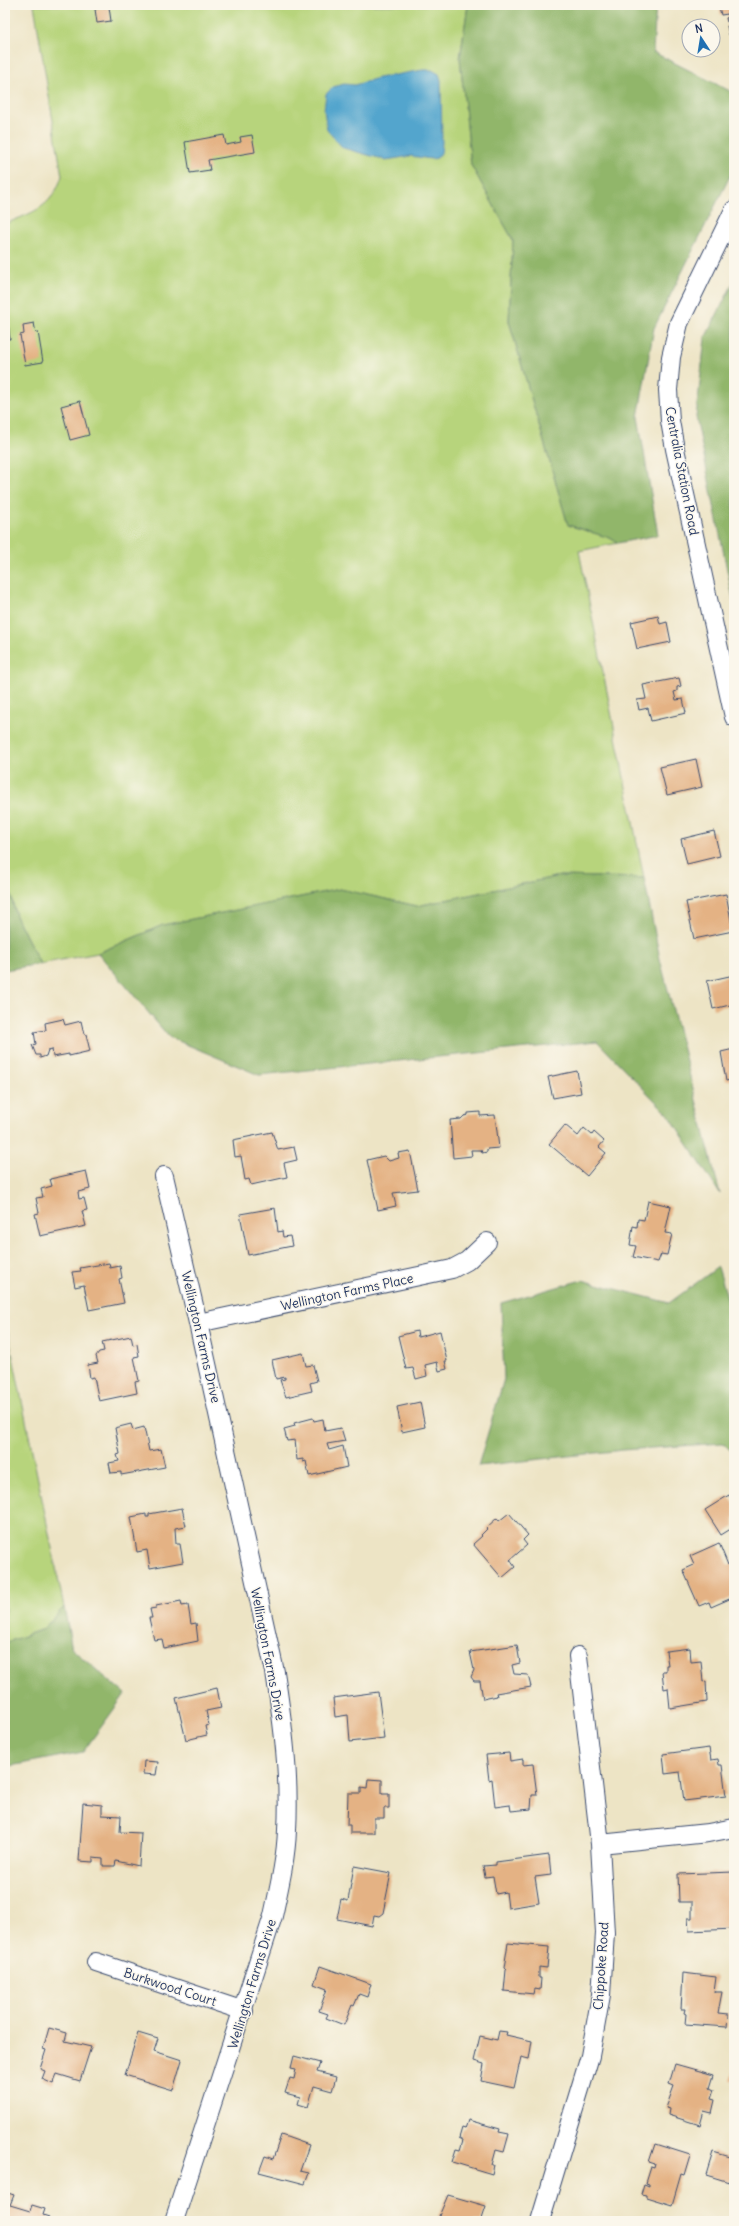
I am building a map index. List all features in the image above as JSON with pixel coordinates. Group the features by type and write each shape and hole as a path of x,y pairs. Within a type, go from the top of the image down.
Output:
{"street":[{"name":"Centralia Station Road","path":"734,210 679,323 671,357 668,390 670,421 675,449 734,717"},
{"name":"Wellington Farms Drive","path":"164,1176 275,1672 283,1725 287,1777 288,1830 283,1869 273,1916 244,2011 174,2221"},
{"name":"Wellington Farms Place","path":"198,1323 452,1269 467,1261 487,1242"},
{"name":"Chippoke Road","path":"540,2221 590,2056 601,1995 605,1933 600,1844 578,1656"},
{"path":"600,1844 708,1833 734,1828"},
{"name":"Burkwood Court","path":"96,1962 244,2011"}],"green space":[{"path":"34,5 468,5 460,58 471,165 513,240 509,321 568,525 610,538 618,543 579,551 644,878 560,876 417,906 340,889 163,925 98,953 40,964 16,916 5,870 5,224 40,208 53,195 62,176"},
{"path":"468,5 656,5 653,52 734,93 734,168 654,328 638,417 658,535 618,543 610,538 568,525 509,321 513,240 471,165 460,58"},
{"path":"734,281 734,604 696,417 705,338"},
{"path":"5,870 16,916 40,964 5,970"},
{"path":"560,876 644,878 660,959 720,1194 669,1115 597,1041 259,1075 169,1037 98,953 163,925 340,889 417,906"},
{"path":"718,1267 734,1320 734,1454 723,1443 623,1450 478,1466 504,1379 501,1303 582,1280 669,1303"},
{"path":"5,1318 64,1607 43,1629 5,1643"},
{"path":"64,1607 72,1649 125,1694 83,1752 5,1767 5,1643 43,1629"}],"water":[{"path":"423,70 432,70 439,74 441,80 442,143 441,153 437,158 431,159 411,156 386,160 343,148 327,130 324,110 326,94 333,87 344,84 355,85 378,78"}],"building":[{"path":"734,5 734,34 729,35 727,26 731,25 730,21 727,22 726,18 729,17 728,14 721,15 719,7"},
{"path":"109,7 111,21 97,23 95,9"},
{"path":"224,135 226,145 241,142 240,137 252,135 255,152 208,160 210,170 190,173 185,142"},
{"path":"5,314 7,314 10,339 5,339"},
{"path":"34,323 36,333 38,332 43,362 25,365 20,335 24,334 23,325"},
{"path":"80,401 89,435 70,440 61,406"},
{"path":"658,616 660,624 667,622 671,642 637,649 631,622"},
{"path":"679,678 681,686 677,687 677,691 674,692 676,700 683,699 686,713 651,721 648,708 639,710 637,700 646,699 643,685"},
{"path":"696,759 702,787 667,795 660,767"},
{"path":"714,831 720,856 687,864 681,839"},
{"path":"726,894 733,931 694,939 686,902"},
{"path":"734,975 734,1004 713,1009 707,981"},
{"path":"63,1019 65,1025 81,1021 90,1051 69,1056 69,1054 53,1057 52,1049 48,1050 46,1056 40,1058 40,1055 36,1055 32,1045 36,1044 34,1032 46,1030 45,1023"},
{"path":"734,1049 734,1079 726,1081 721,1052"},
{"path":"577,1071 581,1093 553,1098 548,1077"},
{"path":"480,1112 480,1116 495,1115 499,1148 487,1149 487,1152 482,1153 481,1150 471,1150 472,1156 453,1158 450,1120 461,1119 468,1115 468,1113"},
{"path":"565,1125 578,1136 584,1128 592,1135 594,1132 604,1141 599,1147 606,1153 587,1176 549,1144"},
{"path":"272,1132 278,1150 294,1147 297,1160 284,1163 287,1177 251,1185 249,1179 245,1180 241,1156 235,1157 233,1140"},
{"path":"410,1151 418,1190 393,1193 396,1206 378,1210 367,1160 384,1156 389,1161 399,1158 398,1153"},
{"path":"86,1171 90,1189 78,1192 79,1199 84,1198 87,1210 82,1211 86,1226 40,1236 35,1214 39,1213 36,1198 43,1197 41,1189 52,1186 50,1179"},
{"path":"648,1201 671,1206 665,1233 672,1234 667,1255 661,1254 658,1262 633,1257 636,1246 630,1245 633,1226 637,1227 638,1219 644,1220"},
{"path":"275,1208 278,1232 282,1231 283,1237 290,1236 292,1246 248,1255 240,1214"},
{"path":"109,1263 110,1268 120,1266 122,1278 119,1279 124,1303 89,1310 84,1285 75,1287 72,1272 81,1271 80,1268"},
{"path":"417,1331 418,1337 440,1331 447,1361 445,1361 447,1369 439,1371 437,1362 425,1365 427,1376 416,1379 413,1368 406,1369 398,1336"},
{"path":"131,1336 133,1345 137,1344 139,1356 134,1357 139,1381 135,1382 137,1393 99,1401 94,1377 90,1378 88,1365 98,1363 96,1356 99,1352 104,1351 102,1342"},
{"path":"303,1353 306,1366 313,1365 317,1381 310,1383 312,1391 286,1397 280,1380 285,1379 285,1377 276,1379 272,1360"},
{"path":"420,1402 425,1427 402,1432 397,1407"},
{"path":"313,1418 314,1421 323,1419 325,1431 341,1428 345,1441 327,1444 329,1450 343,1446 347,1467 309,1476 306,1461 303,1462 303,1459 297,1460 295,1440 287,1441 284,1429 295,1426 294,1423"},
{"path":"131,1424 133,1430 144,1427 149,1451 161,1449 165,1467 121,1475 121,1472 111,1473 109,1463 119,1461 117,1455 120,1454 115,1428"},
{"path":"729,1495 734,1504 734,1527 721,1535 705,1510"},
{"path":"182,1508 186,1526 175,1528 176,1544 180,1544 183,1562 150,1568 147,1550 137,1552 131,1517 146,1514 146,1517 149,1517 149,1514"},
{"path":"509,1513 528,1535 523,1540 527,1545 510,1560 515,1567 502,1578 473,1544 482,1536 481,1535 487,1529 486,1528 497,1518 499,1521"},
{"path":"719,1543 728,1565 734,1562 734,1597 711,1607 709,1602 699,1606 683,1570 694,1565 690,1556"},
{"path":"181,1601 182,1606 188,1605 191,1624 196,1623 198,1641 164,1648 162,1639 154,1640 149,1618 152,1618 150,1609 156,1608 156,1606"},
{"path":"517,1645 520,1663 512,1665 514,1674 528,1675 531,1687 496,1693 497,1696 483,1699 480,1681 474,1681 471,1677 474,1670 470,1652"},
{"path":"690,1648 691,1662 701,1661 703,1682 706,1681 707,1702 670,1708 668,1688 664,1689 662,1671 666,1671 666,1665 668,1665 666,1651"},
{"path":"217,1688 221,1708 206,1711 209,1725 205,1726 207,1735 186,1740 176,1698"},
{"path":"378,1692 384,1738 350,1742 348,1715 335,1717 333,1698"},
{"path":"709,1748 711,1760 718,1759 719,1765 722,1765 726,1796 684,1801 680,1772 665,1774 663,1754"},
{"path":"509,1753 510,1761 523,1759 523,1765 533,1764 537,1795 532,1795 531,1809 511,1811 510,1805 495,1807 492,1779 489,1780 486,1755"},
{"path":"144,1761 158,1762 156,1775 143,1774"},
{"path":"368,1779 382,1780 382,1794 389,1794 389,1808 384,1808 384,1818 374,1818 374,1833 350,1833 350,1825 347,1825 348,1793 361,1793 361,1787 367,1788"},
{"path":"83,1803 102,1805 102,1815 121,1816 120,1832 141,1833 139,1866 116,1861 115,1866 103,1866 103,1859 93,1858 93,1862 79,1861"},
{"path":"549,1855 551,1875 535,1877 539,1903 508,1908 506,1892 496,1894 493,1876 485,1877 483,1866 496,1865 496,1862"},
{"path":"354,1866 391,1873 383,1913 379,1916 374,1915 372,1926 337,1919 341,1899 348,1901"},
{"path":"734,1872 734,1929 689,1931 688,1918 692,1918 692,1902 679,1902 678,1874"},
{"path":"508,1943 549,1947 547,1968 539,1967 539,1978 541,1978 540,1990 535,1989 534,1994 504,1991 506,1970 504,1968"},
{"path":"320,1966 371,1984 367,1997 359,1994 354,2006 352,2005 344,2025 326,2018 328,2014 319,2011 327,1989 314,1984"},
{"path":"683,1973 716,1977 714,1992 722,1992 718,2013 728,2014 727,2027 685,2024 685,2009 681,2009"},
{"path":"49,2028 67,2033 65,2041 91,2047 80,2081 57,2074 53,2084 42,2079 45,2071 40,2069 46,2050 43,2049"},
{"path":"499,2031 507,2032 506,2035 532,2041 529,2059 521,2057 514,2088 481,2081 484,2064 474,2061 480,2036 497,2040"},
{"path":"138,2033 158,2039 154,2051 182,2060 173,2090 125,2075"},
{"path":"294,2056 320,2063 317,2072 336,2077 332,2091 314,2086 308,2107 298,2104 300,2097 285,2093 290,2078 294,2079 296,2069 291,2068"},
{"path":"675,2064 714,2075 710,2088 714,2090 711,2099 715,2100 712,2113 704,2111 700,2125 668,2115 669,2109 666,2108 674,2086 669,2084"},
{"path":"734,2066 734,2081 730,2080"},
{"path":"468,2120 500,2129 499,2132 509,2134 504,2152 496,2150 492,2165 494,2165 492,2174 452,2162 456,2149 460,2150 463,2140 459,2138 462,2128 465,2129"},
{"path":"281,2135 309,2145 300,2171 309,2173 305,2184 259,2172 265,2156 273,2159"},
{"path":"655,2144 690,2155 684,2175 681,2174 672,2205 641,2194 644,2184 649,2186 649,2184 646,2183 651,2167 654,2168 655,2164 649,2162"},
{"path":"713,2152 734,2158 733,2181 729,2180 729,2182 706,2175"},
{"path":"5,2192 14,2195 10,2205 30,2211 32,2205 45,2209 43,2215 49,2217 47,2221 5,2221"},
{"path":"448,2195 486,2206 481,2221 451,2221 439,2216"}]}
